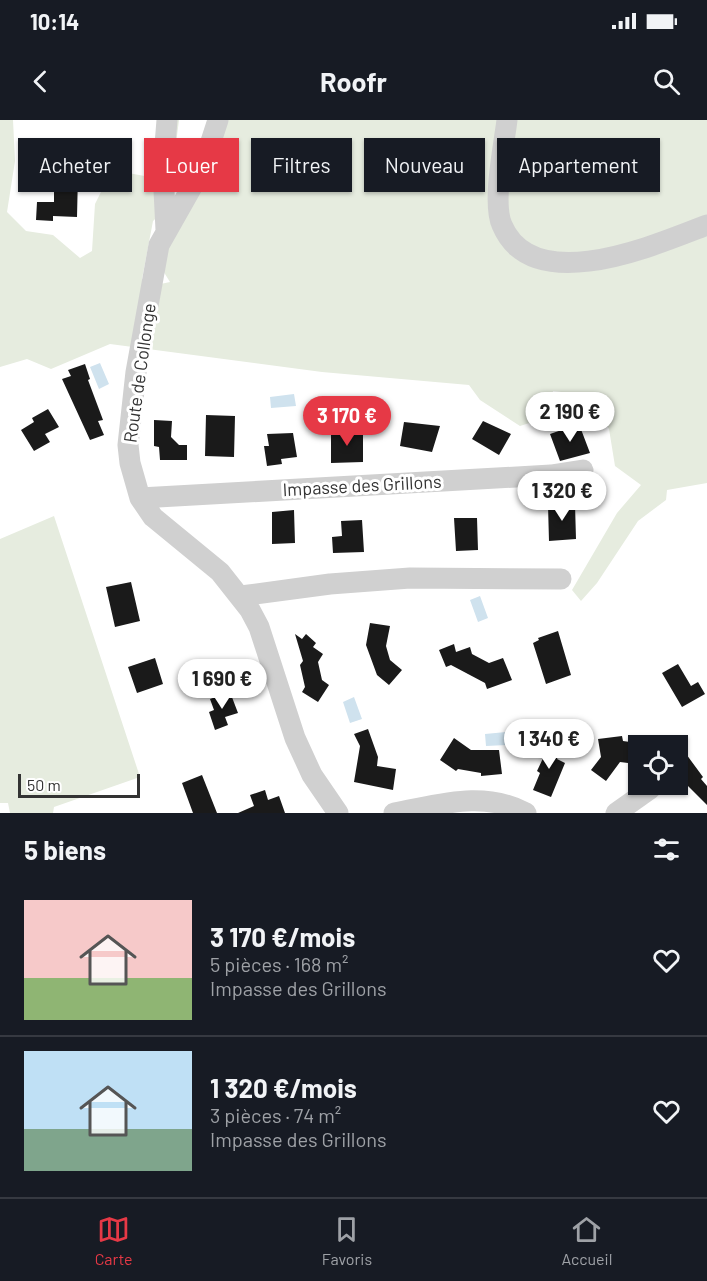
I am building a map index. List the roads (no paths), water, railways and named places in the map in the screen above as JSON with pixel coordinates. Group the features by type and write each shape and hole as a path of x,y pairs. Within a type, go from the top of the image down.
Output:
{"street":[{"path":"166,230 163,170 167,120"},
{"name":"Route de Collonge","path":"218,120 202,169 166,230 156,258 129,424 130,463 140,498 153,517 220,572 241,596 259,627 296,738 312,775 338,813"},
{"path":"507,120 500,177 501,224 516,245 526,252 551,261 577,263 614,258 707,225"},
{"name":"Impasse des Grillons","path":"140,498 540,476 583,470"},
{"path":"241,596 330,584 410,578 561,579"},
{"path":"616,813 642,795"},
{"path":"394,813 471,799 500,802 526,813"}],"water":[{"path":"100,363 109,384 99,389 90,367"},
{"path":"294,394 296,406 271,408 270,397"},
{"path":"343,408 364,409 364,420 342,419 340,414"},
{"path":"480,596 488,618 478,622 470,600"},
{"path":"354,697 362,719 350,723 343,702"},
{"path":"506,732 507,745 486,746 485,734"}]}
